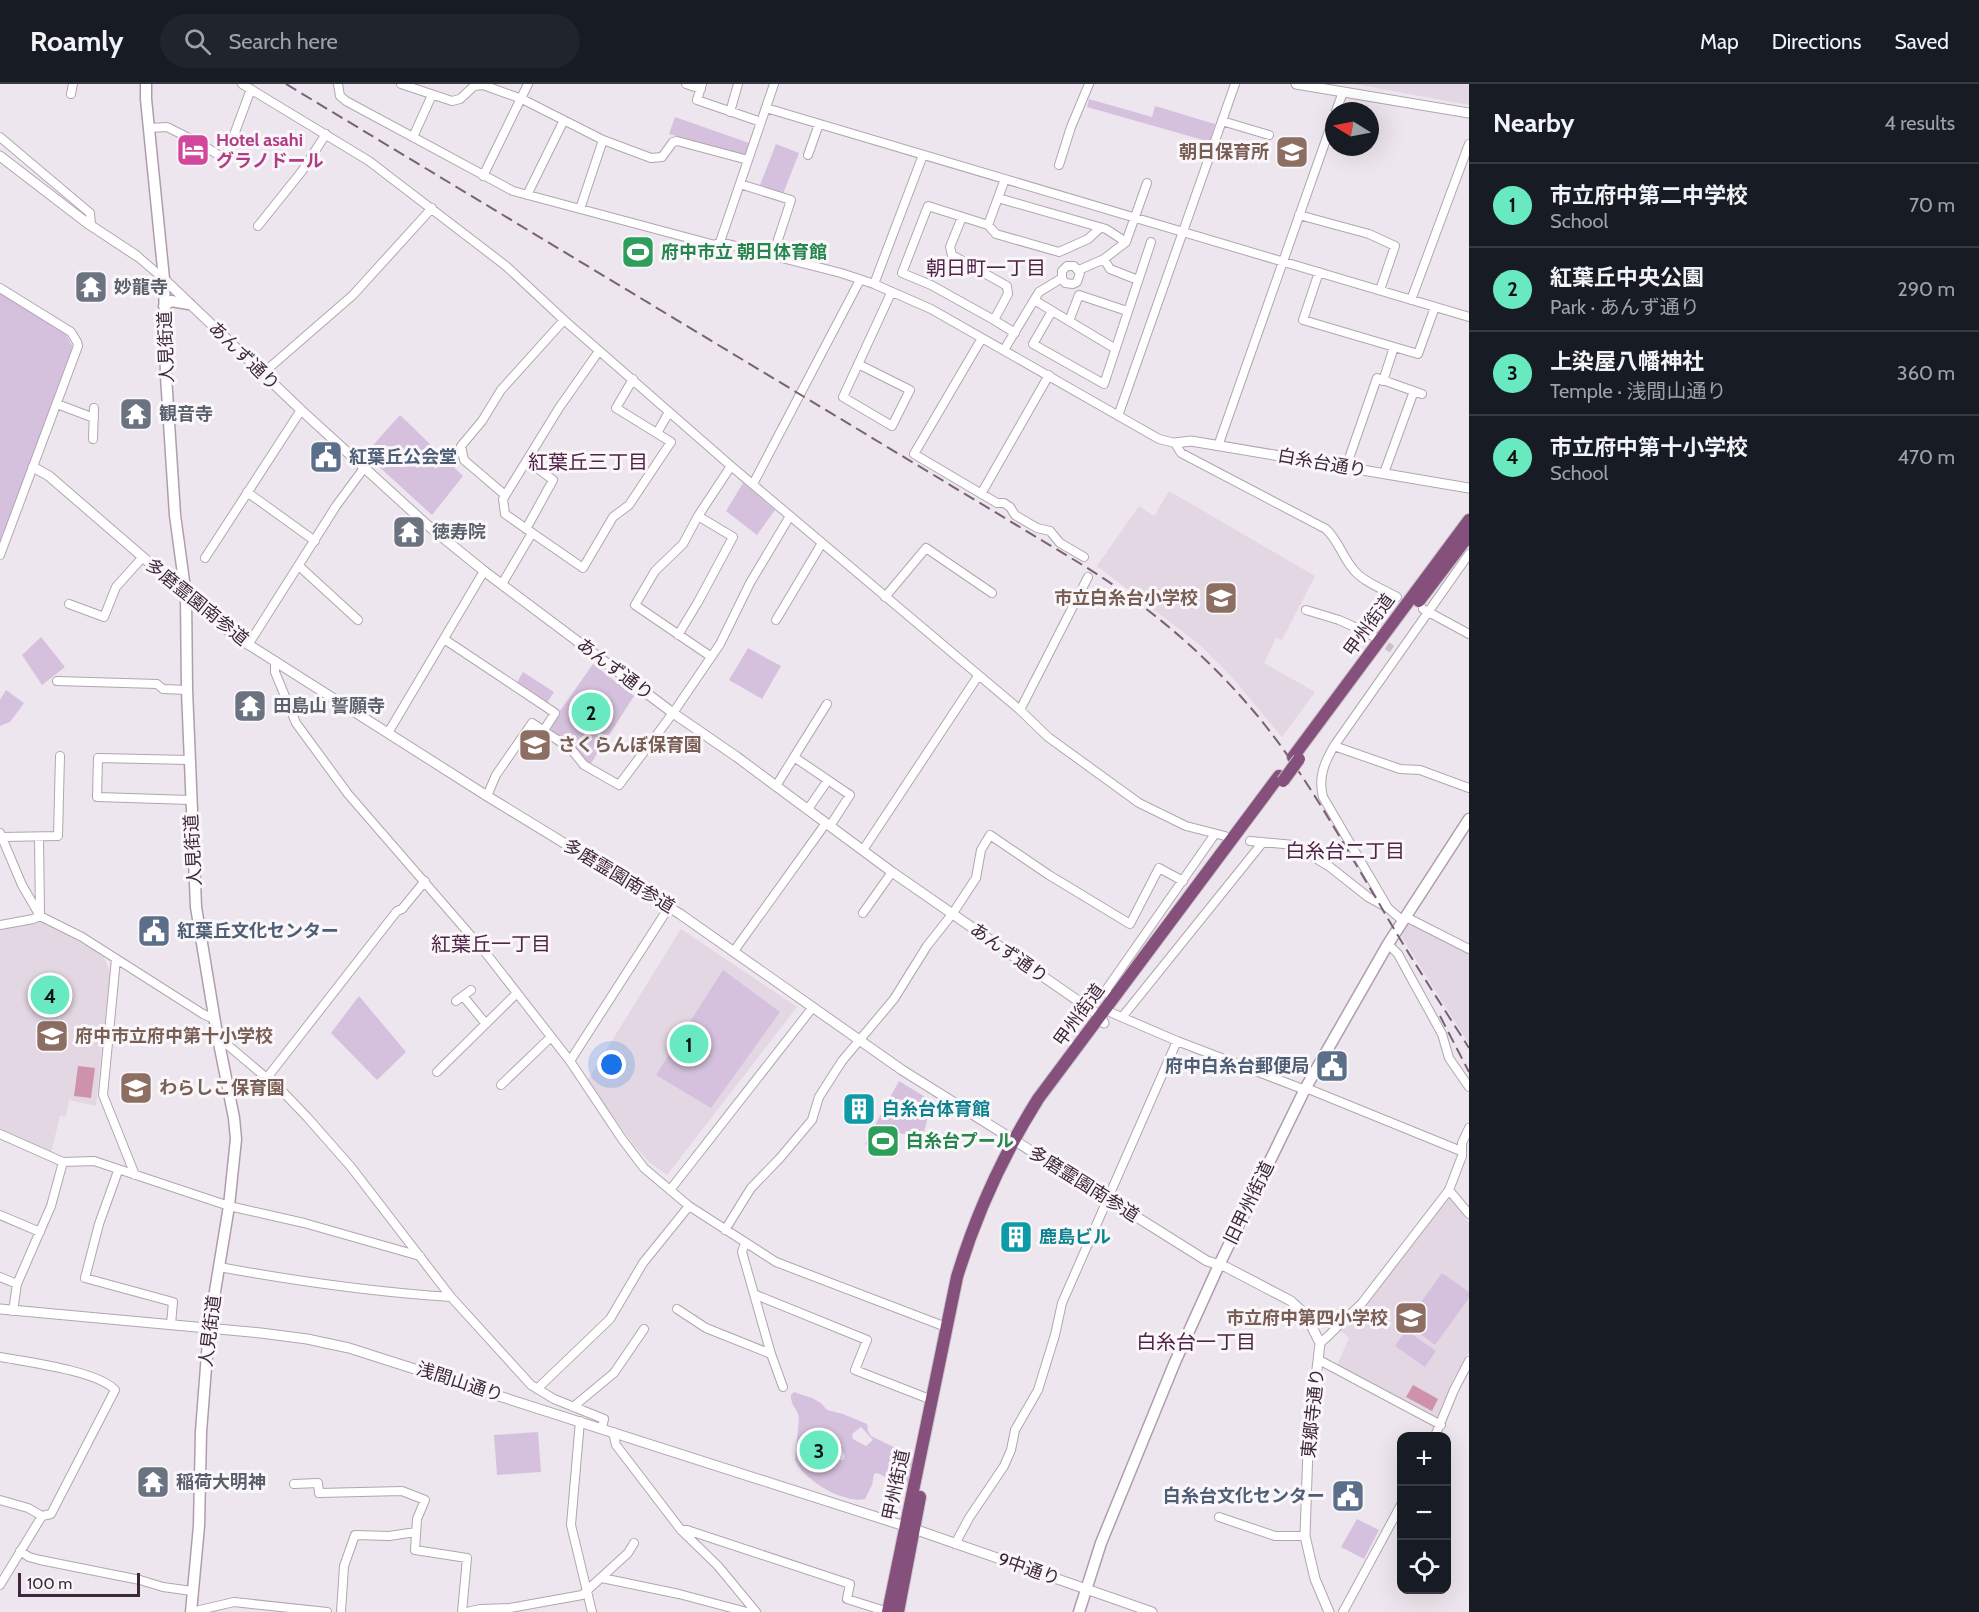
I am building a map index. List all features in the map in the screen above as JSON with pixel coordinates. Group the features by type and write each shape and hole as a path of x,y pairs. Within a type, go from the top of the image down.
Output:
{"highway":[{"name":"甲州街道","path":"898,1612 932,1400 957,1277 969,1237 1016,1142 1110,1017 1469,520"},
{"name":"甲州街道","path":"1296,758 1469,535"},
{"name":"甲州街道","path":"1110,1017 1112,1000 1281,779"},
{"name":"甲州街道","path":"888,1612 910,1528 961,1290 975,1240 1016,1142"}],"main road":[{"name":"人見街道","path":"146,84 164,279 175,514 186,596 189,760 196,907 236,1139 229,1206 209,1328 201,1432 199,1526 191,1612"},
{"path":"164,306 171,301 189,304"},
{"name":"旧甲州街道","path":"1078,1612 1101,1543 1175,1362 1219,1265 1305,1089 1388,944 1469,819"}],"street":[{"path":"71,94 73,84"},
{"path":"242,84 369,161 520,277 564,320 669,412 1020,710 1048,737 1139,803 1186,826 1225,836"},
{"path":"400,84 456,101 478,85 489,87 522,99 603,140 651,158 662,157 673,142 677,141 748,160"},
{"path":"483,176 528,84"},
{"path":"686,84 701,87 697,100 761,122"},
{"path":"730,112 738,84"},
{"path":"338,85 340,96 346,101 513,191 715,245 720,242 774,84"},
{"path":"1059,165 1071,127 1089,84"},
{"path":"1118,416 1235,84"},
{"path":"1296,84 1469,113"},
{"path":"150,128 167,127 225,159 251,89"},
{"path":"1339,102 1343,92"},
{"path":"413,137 432,95"},
{"path":"766,108 1469,317"},
{"path":"527,195 564,120"},
{"path":"1222,121 1269,135"},
{"path":"808,154 819,123"},
{"path":"258,226 302,171 326,135"},
{"path":"0,137 90,213 91,225"},
{"path":"580,209 603,140"},
{"path":"1218,446 1325,142"},
{"path":"1411,300 1469,144"},
{"path":"874,284 923,155"},
{"path":"0,156 91,225 138,256 164,279"},
{"path":"988,225 1005,179"},
{"path":"1079,270 1116,252 1126,242 1147,183"},
{"path":"740,184 791,200 773,255"},
{"path":"998,198 1100,228 1126,242"},
{"path":"1015,333 931,285 902,273 928,206 988,225 996,234 1059,252 1088,239 1100,228"},
{"path":"262,374 341,306 432,208"},
{"path":"1299,215 1369,234 1395,246 1380,290"},
{"path":"962,217 950,247 952,255 1007,286 1008,294 994,320"},
{"path":"720,242 874,284 931,309 1159,439 1175,443 1181,453 1326,529 1333,536 1353,570 1397,597"},
{"path":"1052,311 1034,344 1104,384 1114,348 1151,242"},
{"path":"1104,259 1110,269 1138,280"},
{"path":"1067,266 1074,266 1079,270 1079,279 1075,284 1065,283 1062,270 1067,266"},
{"path":"1319,272 1303,320 1418,354 1435,307"},
{"path":"1004,350 1039,292 1062,278"},
{"name":"あんず通り","path":"164,279 364,468 426,524 484,571 892,872 1110,1017"},
{"path":"753,484 860,280"},
{"path":"0,288 66,328 75,337 78,346 0,555"},
{"path":"858,364 910,390 892,426 843,397 858,364 891,293"},
{"path":"1069,321 1079,295 1127,311"},
{"path":"1034,300 1114,348"},
{"path":"505,495 464,460 461,446 482,420 501,390 564,320"},
{"path":"982,338 914,454 997,503 1004,503 1015,515 1037,528 1050,531 1060,543 1084,557"},
{"path":"1383,381 1394,347"},
{"path":"599,351 559,408 503,499 505,514 583,568 613,517 629,506 671,442 616,408 633,379"},
{"path":"981,494 1049,375"},
{"path":"1346,466 1377,378 1422,394"},
{"path":"1384,473 1414,391"},
{"path":"57,404 94,418"},
{"path":"93,439 94,408"},
{"path":"205,558 301,410"},
{"path":"657,433 669,412"},
{"name":"白糸台通り","path":"1175,443 1191,441 1469,488"},
{"path":"502,584 553,480 528,461"},
{"path":"710,656 635,605 655,571 683,544 698,516 731,466"},
{"name":"多磨霊園南参道","path":"33,467 54,480 186,596 248,645 487,796 669,907 902,1070 1207,1261 1219,1265"},
{"path":"248,645 336,506 364,468"},
{"path":"248,492 315,541"},
{"path":"678,634 733,537 698,516"},
{"path":"487,796 496,775 532,723 571,749 584,765 619,785 720,644 750,583 790,516"},
{"path":"776,621 822,543"},
{"path":"885,597 926,548 992,593"},
{"path":"1388,908 1323,797 1320,784 1325,761 1395,652 1469,554"},
{"path":"69,604 104,617 116,587 142,558"},
{"path":"299,566 358,620"},
{"path":"388,733 484,571"},
{"path":"1020,710 1088,577"},
{"path":"1368,633 1386,591"},
{"path":"1306,610 1339,620 1376,638"},
{"path":"1426,611 1469,634"},
{"path":"444,639 555,713 544,730"},
{"path":"275,661 275,672 296,723 348,794 425,881 518,993 570,1060 622,1139 645,1168 689,1206 776,1262 946,1327"},
{"path":"863,850 978,676"},
{"path":"57,681 157,684 163,689 187,690"},
{"path":"776,786 827,704"},
{"path":"1334,746 1400,769 1420,770 1469,788"},
{"path":"60,756 58,836 1,835 22,885 40,916 82,937 214,1019"},
{"path":"734,951 850,795 794,757"},
{"path":"189,760 98,758 97,797 191,800"},
{"path":"808,809 828,780"},
{"path":"1112,1000 1106,990 1215,834"},
{"path":"725,1230 751,1188 812,1120 819,1097 842,1061 894,999 927,946 953,913 976,878 981,850 990,835 1049,875 1130,924 1159,868 1184,881"},
{"path":"39,837 40,916"},
{"path":"1250,841 1294,845 1330,867 1368,897 1404,919 1469,949"},
{"path":"1263,842 1110,1017 1305,1089 1461,1151"},
{"path":"862,913 892,872"},
{"path":"266,1078 397,911 402,909 425,881"},
{"path":"570,1060 669,907"},
{"path":"0,925 40,916"},
{"path":"1388,944 1398,954 1442,1034 1449,1058 1469,1087"},
{"path":"116,959 103,1095 135,1175"},
{"path":"456,1001 471,990"},
{"path":"437,1072 518,993"},
{"path":"463,996 486,1024"},
{"path":"670,1190 813,1007"},
{"path":"218,1037 282,1091 307,1117 351,1167 451,1297 495,1347 537,1389 554,1399 604,1419 602,1428"},
{"path":"501,1085 551,1037"},
{"path":"955,1544 969,1518 1004,1466 1011,1450 1015,1430 1038,1390 1062,1303 1177,1041"},
{"path":"1320,1342 1362,1303 1449,1190 1462,1156 1462,1143 1469,1128"},
{"path":"0,1134 63,1162 94,1161 118,1171 229,1206 304,1223 420,1256"},
{"path":"13,1311 18,1284 51,1206 63,1162"},
{"path":"118,1171 99,1224 85,1278 173,1302 171,1324"},
{"path":"1449,1190 1469,1214"},
{"path":"537,1389 610,1319 643,1263 689,1206"},
{"path":"0,1215 39,1232"},
{"path":"745,1243 742,1252 771,1354 783,1387"},
{"name":"東郷寺通り","path":"1219,1265 1291,1301 1306,1315 1320,1342 1308,1448 1305,1536 1315,1579 1329,1612"},
{"path":"219,1268 402,1294 451,1297"},
{"path":"0,1277 18,1284"},
{"path":"756,1295 867,1340 855,1370 932,1400"},
{"path":"677,1309 705,1328 771,1354"},
{"name":"浅間山通り","path":"0,1310 287,1335 349,1348 910,1528"},
{"path":"573,1407 614,1373 644,1329"},
{"path":"0,1357 84,1374 109,1383 115,1390 51,1514 42,1516 28,1508 0,1500"},
{"path":"1319,1360 1441,1425"},
{"path":"1438,1432 1454,1390 1469,1361"},
{"path":"580,1421 571,1525 592,1612"},
{"path":"613,1432 616,1446 681,1530 718,1566 756,1612"},
{"path":"294,1484 318,1483 319,1493 402,1491 425,1500 417,1519 415,1550 467,1557 462,1612"},
{"path":"1343,1612 1397,1511"},
{"path":"0,1585 42,1516"},
{"path":"1219,1517 1275,1536 1305,1536"},
{"name":"9中通り","path":"910,1528 1152,1612"},
{"path":"681,1530 687,1530 850,1584 846,1599 888,1612"},
{"path":"341,1612 345,1566 355,1535 388,1536 416,1532"},
{"path":"467,1612 551,1602 582,1595 588,1592 634,1543"},
{"path":"20,1551 40,1560 140,1580 163,1587 192,1591"},
{"path":"602,1578 679,1594 747,1612"},
{"path":"191,1612 234,1602 327,1612"}],"shaded area":[{"path":"1354,84 1469,84 1469,105"},
{"path":"1089,99 1152,117 1155,106 1215,124 1210,142 1087,107"},
{"path":"675,117 752,144 748,156 669,134"},
{"path":"776,144 799,153 783,194 760,185"},
{"path":"0,292 64,331 72,345 71,356 0,546"},
{"path":"400,415 463,476 432,515 365,454"},
{"path":"743,483 775,510 757,535 726,511"},
{"name":"市立白糸台小学校","path":"1169,491 1315,576 1282,640 1276,638 1264,663 1315,692 1282,737 1231,676 1200,645 1097,566 1139,506 1154,516"},
{"path":"41,637 65,667 42,685 22,655"},
{"path":"748,648 781,666 762,699 729,680"},
{"path":"593,664 634,696 590,765 548,731 548,728"},
{"path":"523,672 554,692 545,706 516,684"},
{"path":"6,690 24,703 10,722 0,726 0,700"},
{"name":"府中市立府中第十小学校","path":"42,921 103,955 110,972 96,1106 69,1100 66,1117 60,1116 51,1153 0,1130 0,928"},
{"path":"1409,924 1434,934 1469,953 1469,1044 1401,936"},
{"path":"681,929 797,1007 667,1175 649,1162 634,1145 587,1081"},
{"path":"723,970 780,1012 711,1108 656,1075"},
{"path":"359,996 406,1052 377,1080 331,1033"},
{"path":"78,1066 95,1068 91,1098 74,1096"},
{"path":"899,1081 932,1101 922,1140 875,1125"},
{"name":"白糸台プール","path":"873,1126 900,1138 892,1155 865,1144"},
{"name":"市立府中第四小学校","path":"1449,1198 1469,1223 1469,1352 1454,1378 1439,1418 1337,1365 1349,1338 1341,1331 1366,1305"},
{"path":"1442,1273 1469,1292 1469,1298 1435,1345 1406,1323"},
{"path":"1406,1330 1436,1351 1425,1367 1395,1346"},
{"path":"1413,1385 1438,1399 1432,1411 1406,1397"},
{"path":"794,1392 812,1398 827,1410 867,1424 871,1436 910,1455 913,1458 909,1485 905,1486 877,1473 874,1474 872,1485 865,1499 856,1500 836,1494 815,1482 799,1468 795,1460 799,1418 791,1395","holes":["861,1427 873,1440 866,1446 853,1439 852,1434","817,1442 827,1448 840,1448 845,1456 843,1460 825,1454 812,1455 811,1449"]},
{"path":"538,1432 541,1472 497,1475 494,1435"},
{"path":"1357,1519 1379,1530 1364,1559 1341,1547"}],"tunnel":[{"path":"1377,639 1392,649"}],"railway":[{"path":"286,84 1076,561 1149,611 1216,670 1274,736 1322,807 1469,1048"},
{"path":"1440,1016 1469,1072"}],"place":[{"name":"Hotel asahi グラノドール","path":"193,150"},
{"name":"朝日保育所","path":"1292,152"},
{"name":"府中市立 朝日体育館","path":"638,252"},
{"name":"妙龍寺","path":"91,287"},
{"name":"観音寺","path":"136,414"},
{"name":"紅葉丘公会堂","path":"326,457"},
{"name":"徳寿院","path":"409,532"},
{"name":"市立白糸台小学校","path":"1221,598"},
{"name":"田島山 誓願寺","path":"250,706"},
{"name":"紅葉丘中央公園","path":"591,712"},
{"name":"さくらんぼ保育園","path":"535,745"},
{"name":"紅葉丘文化センター","path":"154,931"},
{"name":"市立府中第十小学校","path":"50,995"},
{"name":"府中市立府中第十小学校","path":"52,1036"},
{"name":"市立府中第二中学校","path":"689,1044"},
{"name":"府中白糸台郵便局","path":"1332,1066"},
{"name":"わらしこ保育園","path":"136,1088"},
{"name":"白糸台体育館","path":"859,1109"},
{"name":"白糸台プール","path":"883,1141"},
{"name":"鹿島ビル","path":"1016,1237"},
{"name":"市立府中第四小学校","path":"1411,1318"},
{"name":"上染屋八幡神社","path":"819,1450"},
{"name":"稲荷大明神","path":"153,1482"},
{"name":"白糸台文化センター","path":"1348,1496"}],"district":[{"name":"朝日町一丁目","path":"986,268"},
{"name":"紅葉丘三丁目","path":"588,462"},
{"name":"白糸台二丁目","path":"1345,851"},
{"name":"紅葉丘一丁目","path":"491,944"},
{"name":"白糸台一丁目","path":"1196,1342"}]}
